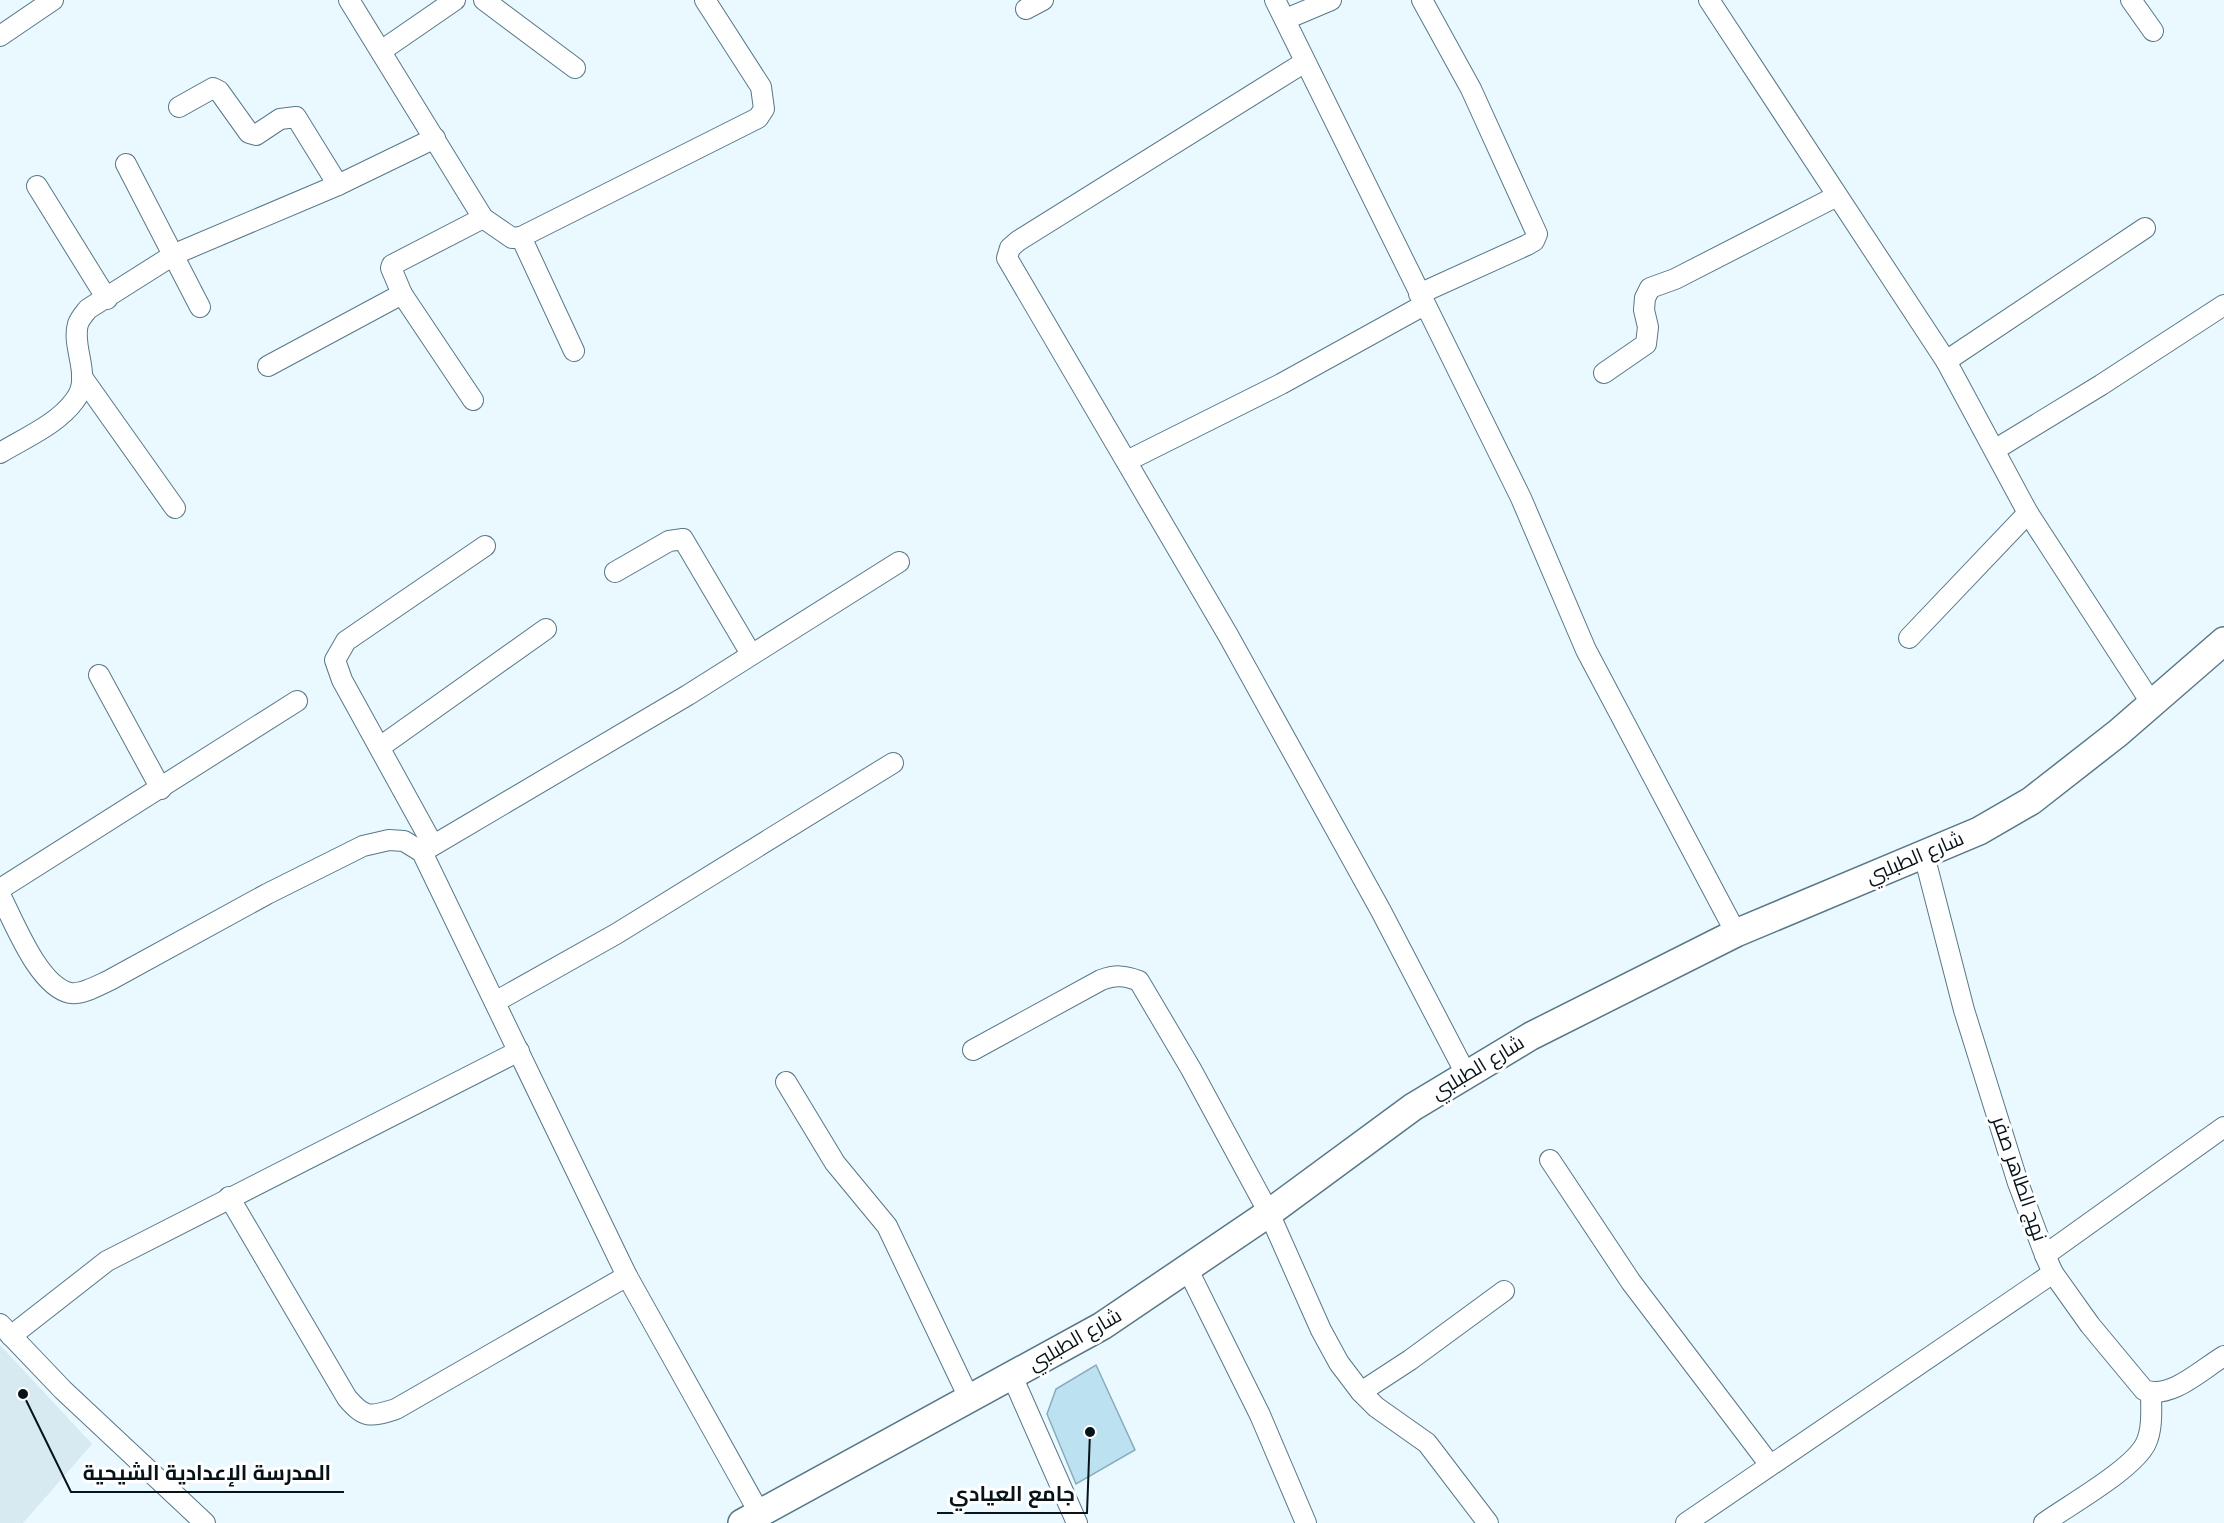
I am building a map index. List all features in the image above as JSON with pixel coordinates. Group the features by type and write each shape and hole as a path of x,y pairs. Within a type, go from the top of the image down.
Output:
{"street":[{"path":"0,36 53,0"},
{"path":"349,0 483,218 512,238 521,237 758,118 764,109 761,87 705,0"},
{"path":"381,51 455,0"},
{"path":"484,0 575,68"},
{"path":"1275,0 1421,300 1521,498 1586,650 1736,933"},
{"path":"1286,19 1331,0"},
{"path":"1127,461 1281,384 1421,300 1534,241 1538,234 1471,89 1422,0"},
{"path":"1709,0 1946,361 1996,449 2028,513 2152,704"},
{"path":"2131,0 2153,31"},
{"path":"1305,62 1200,125 1010,248 1007,258 1009,266 1127,461 1228,635 1370,891 1466,1074"},
{"path":"179,107 213,88 219,91 249,134 256,135 280,119 296,117 338,185"},
{"path":"0,453 61,415 76,400 82,377 77,336 78,322 88,309 175,254 338,185 435,138"},
{"path":"126,164 175,254 200,307"},
{"path":"37,186 107,299"},
{"path":"1604,373 1646,344 1648,327 1644,310 1645,298 1650,288 1675,279 1837,195"},
{"path":"473,400 402,294 392,272 392,265 483,218"},
{"path":"1946,361 2145,228"},
{"path":"521,237 574,351"},
{"path":"268,366 402,294"},
{"path":"1996,449 2101,385 2224,305"},
{"path":"82,377 175,508"},
{"path":"1909,638 2028,513"},
{"path":"615,572 669,541 683,539 751,654"},
{"path":"484,546 346,641 335,660 342,680 380,747 495,1002 627,1276 751,1519"},
{"path":"427,849 532,785 640,725 899,562"},
{"path":"380,747 546,629"},
{"name":"شارع الطبلبي","path":"751,1519 1102,1326 1188,1270 1269,1213 1413,1107 1466,1074 1597,1002 1736,933 1979,831 2031,801 2152,704 2224,641"},
{"path":"99,675 161,789"},
{"path":"0,890 297,701"},
{"path":"495,1002 616,934 893,763"},
{"path":"0,895 37,966 53,983 70,993 85,991 110,980 225,916 363,846 389,840 404,841 427,849"},
{"name":"نهج الطاهر صفر","path":"1924,855 1964,1010 2018,1183 2049,1264 2136,1382 2151,1392"},
{"path":"973,1050 1101,980 1114,976 1127,976 1138,981 1191,1069 1269,1213 1321,1330 1339,1363 1361,1392 1376,1407 1426,1443 1488,1523"},
{"path":"205,1523 63,1390 5,1330 107,1261 519,1051"},
{"path":"786,1082 835,1164 887,1226 970,1400"},
{"path":"1686,1523 1907,1375 2224,1127"},
{"path":"1550,1160 1630,1282 1770,1465"},
{"path":"229,1197 346,1398 358,1412 371,1416 396,1409 627,1276"},
{"path":"1188,1270 1260,1415 1306,1523"},
{"path":"1361,1392 1410,1360 1504,1291"},
{"path":"2044,1523 2123,1468 2141,1452 2150,1428 2151,1392 2170,1390 2224,1356"},
{"path":"1012,1376 1077,1523"}],"shaded area":[{"path":"0,1345 92,1444 23,1523 0,1523"}],"building":[{"path":"1096,1365 1135,1450 1076,1484 1047,1414 1056,1389"}],"place":[{"name":"المدرسة الإعدادية الشيحية","path":"23,1394"},
{"name":"جامع العيادي","path":"1090,1432"}]}
